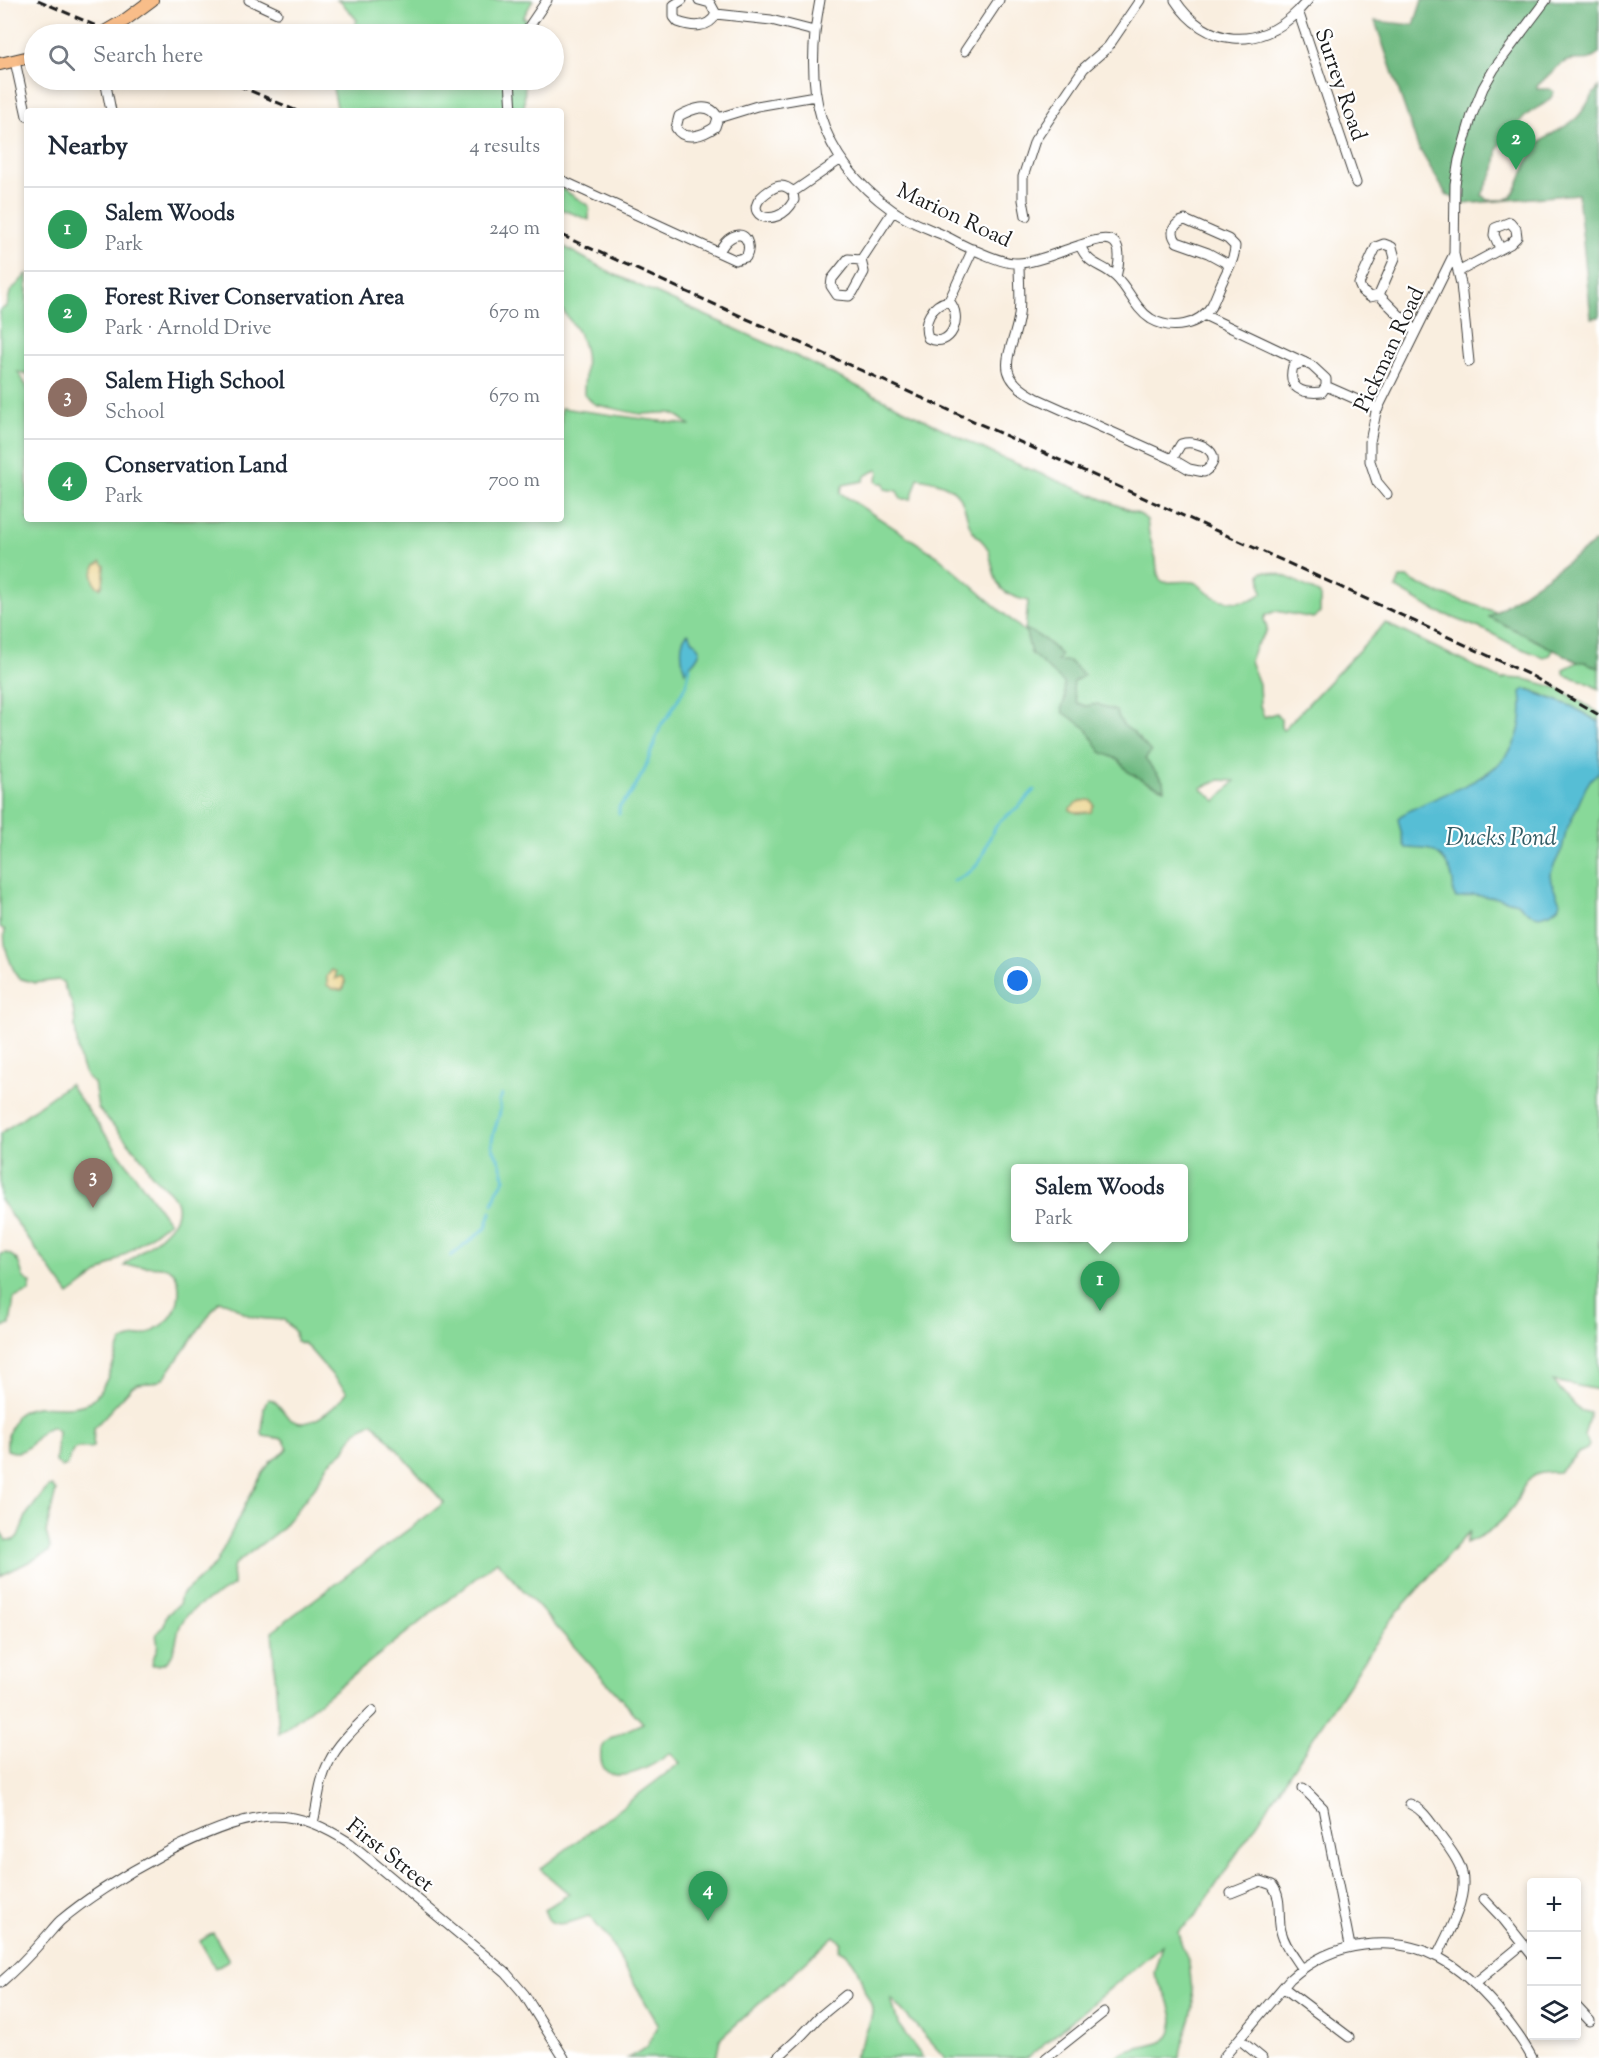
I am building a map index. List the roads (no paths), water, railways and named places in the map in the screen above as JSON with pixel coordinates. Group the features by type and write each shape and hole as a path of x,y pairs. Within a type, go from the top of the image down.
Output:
{"main road":[{"path":"116,24 152,0"},
{"path":"0,64 24,58"}],"street":[{"path":"249,0 277,13"},
{"path":"531,24 547,0"},
{"path":"682,0 675,5 673,12 678,22 695,25 708,24 717,14"},
{"path":"699,0 710,3 717,14"},
{"name":"Marion Road","path":"820,0 814,31 812,62 815,96 827,132 841,159 867,190 893,211 973,249 1007,262 1019,264"},
{"path":"965,51 999,0"},
{"path":"1026,216 1023,177 1035,140 1084,69 1108,46 1140,0"},
{"path":"1175,0 1190,20 1202,28 1214,34 1239,38 1268,33 1284,24 1298,11"},
{"name":"Surrey Road","path":"1308,0 1298,11 1356,183"},
{"name":"Pickman Road","path":"1469,362 1454,254 1455,184 1459,160 1472,115 1494,69 1546,0"},
{"path":"717,14 771,20 814,31"},
{"path":"15,60 25,108"},
{"path":"107,90 110,108"},
{"path":"511,90 512,108"},
{"path":"718,118 757,106 815,96"},
{"path":"793,192 841,159"},
{"path":"564,181 719,252"},
{"path":"861,260 893,211"},
{"path":"1080,245 1084,256 1116,277 1143,312 1159,323 1178,326 1188,324 1204,315 1211,306 1230,265 1234,256 1234,246 1228,240 1185,220 1174,227 1174,238 1177,242 1208,253 1230,265"},
{"path":"1116,277 1120,260 1119,248 1106,239 1096,239 1019,264 1019,313 1016,331 1007,357 1011,379 1018,387 1041,400 1172,459"},
{"path":"1384,244 1392,247 1395,258 1379,295 1370,297 1362,291 1359,284 1376,247 1384,244"},
{"path":"1458,272 1500,248"},
{"path":"949,301 973,249"},
{"name":"Pickman Road","path":"1387,494 1377,482 1370,461 1370,442 1378,409 1454,254"},
{"path":"1379,295 1415,331"},
{"path":"1204,315 1304,362 1326,379 1326,386 1322,392 1306,392 1292,382 1293,366 1304,362"},
{"path":"1326,386 1378,409"},
{"path":"314,1823 328,1763 346,1738 372,1711"},
{"path":"1303,1788 1323,1808 1350,1946"},
{"path":"1410,1804 1419,1808 1428,1818 1462,1872 1461,1898 1437,1956"},
{"name":"First Street","path":"0,1983 59,1922 94,1894 204,1834 236,1822 264,1817 288,1817 314,1823 350,1843 506,1973 524,1994 564,2058"},
{"path":"1231,1893 1261,1881 1272,1885 1279,1898 1279,1919 1283,1938 1302,1969"},
{"path":"1484,1899 1527,1949"},
{"path":"1223,2058 1302,1969 1326,1954 1350,1946 1399,1943 1437,1956 1474,1984 1508,2022 1532,2058"},
{"path":"1474,1984 1522,1944"},
{"path":"1284,1988 1349,2037"},
{"path":"777,2058 818,2018 846,1995"},
{"path":"1581,2011 1590,2021"},
{"path":"1046,2058 1104,2012"},
{"path":"1240,2040 1262,2058"}],"water":[{"path":"688,633 700,650 698,657 685,672 682,646"},
{"name":"Ducks Pond","path":"1525,689 1571,706 1599,722 1599,772 1586,787 1550,874 1560,902 1558,907 1550,913 1539,916 1529,913 1517,903 1498,898 1473,895 1456,898 1453,893 1453,880 1445,862 1430,850 1406,848 1398,819 1466,785 1502,761 1514,744 1521,721 1521,692"}],"waterway":[{"path":"619,814 619,807 631,794 644,771 661,725 686,685 690,667"},
{"path":"953,881 973,870 982,857 997,825 1034,790"},
{"path":"493,1204 497,1191 505,1179 492,1143 502,1095"},
{"path":"451,1256 486,1228 491,1212"}],"railway":[{"path":"38,0 92,24"},
{"path":"249,90 290,108"},
{"path":"564,236 1319,577 1532,676 1599,715"}],"place":[{"name":"Forest River Conservation Area","path":"1516,170"},
{"name":"Salem High School","path":"93,1208"},
{"name":"Salem Woods","path":"1100,1311"},
{"name":"Conservation Land","path":"708,1921"}]}
